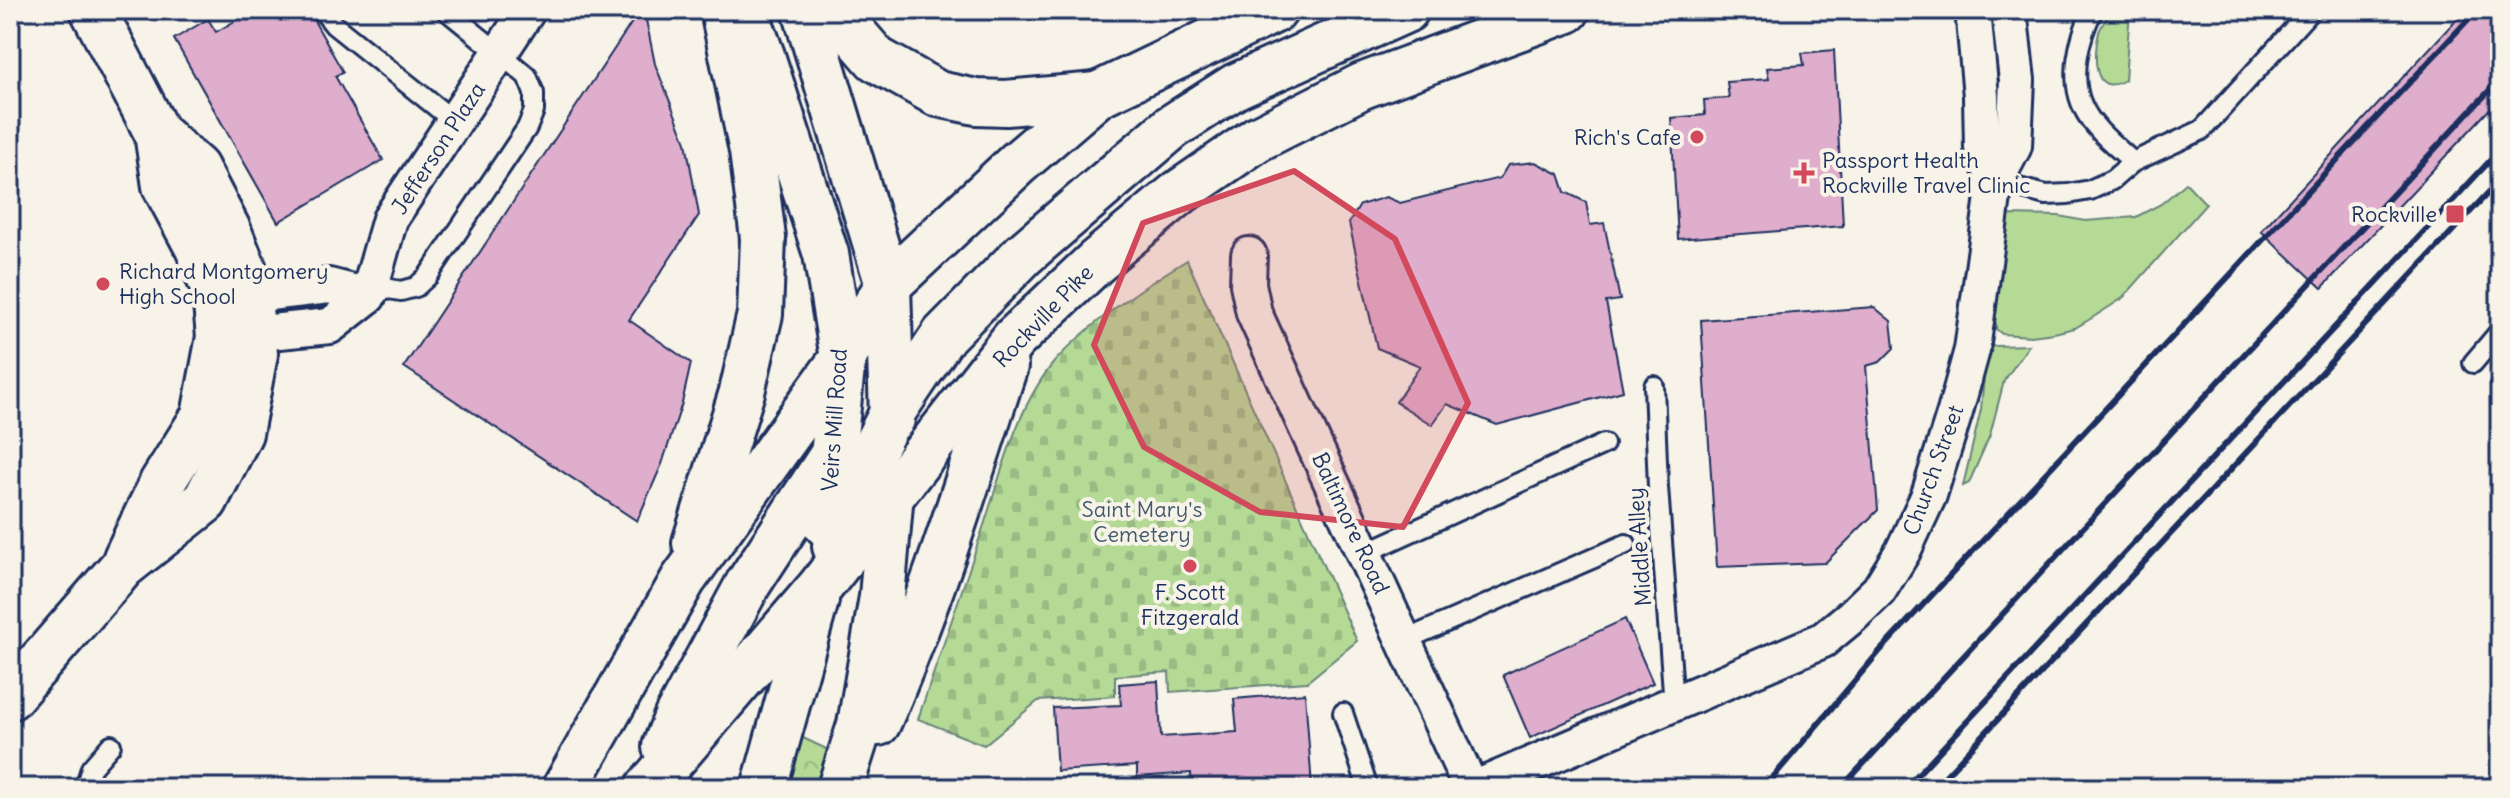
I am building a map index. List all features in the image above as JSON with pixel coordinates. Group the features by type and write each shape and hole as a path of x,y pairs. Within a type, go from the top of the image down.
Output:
{"main road":[{"path":"683,580 742,392 760,314 763,238 752,151 723,10"},
{"name":"Veirs Mill Road","path":"745,10 826,254 843,358 820,587 764,788"},
{"path":"805,10 888,285 891,496 882,597 863,711 840,788"},
{"path":"830,10 876,59 938,94 976,102 1006,103 1097,95"},
{"path":"565,788 683,580 843,358 888,285 1018,163 1097,95 1275,10"},
{"path":"820,587 864,468 892,413 944,335 1024,254 1172,127 1236,86 1406,10"},
{"name":"Rockville Pike","path":"649,787 820,587 1014,339 1096,262 1180,192 1257,139 1362,86 1567,10"},
{"path":"10,697 123,566 162,483 204,416 246,275 228,230 196,168 157,133 99,12"},
{"path":"649,787 677,716 748,584 833,454 868,358 888,285"},
{"path":"850,788 899,676 948,542 1014,339"}],"street":[{"name":"Jefferson Plaza","path":"368,296 390,219 528,10"},
{"name":"Church Street","path":"1973,10 1982,148 1995,182"},
{"name":"Church Street","path":"1473,788 1823,640 1879,590 1903,551 1929,495 1972,350 1995,182 2014,146 2017,80 2009,10"},
{"name":"Baltimore Road","path":"1249,255 1248,284 1254,313 1473,788"},
{"path":"235,316 329,286 368,296"}],"lane":[{"path":"322,10 334,25 455,122"},
{"path":"368,296 389,289 401,291 416,287 428,276 527,128 534,111 534,93 527,76 446,10"},
{"path":"2093,10 2086,23 2076,75 2082,107 2100,132 2133,162"},
{"path":"1995,182 2046,195 2090,190 2112,180 2133,162 2202,130 2311,10"},
{"path":"2473,363 2500,331"},
{"name":"Middle Alley","path":"1654,386 1674,705"},
{"path":"1365,553 1604,444"},
{"path":"1405,640 1626,544"},
{"path":"1343,713 1368,788"},
{"path":"85,788 91,768 111,745"}],"highlighted area":[{"path":"1294,171 1395,239 1468,403 1403,527 1260,512 1144,447 1094,345 1143,223"}],"green space":[{"path":"2112,10 2130,10 2125,80 2114,84 2101,79 2096,61 2099,32"},
{"path":"2186,183 2206,204 2123,298 2075,328 2031,336 2002,334 1996,329 1996,323 1991,321 2005,215 2059,216 2085,221 2136,217 2161,204"},
{"name":"Saint Mary's Cemetery","path":"1187,260 1357,641 1307,682 1170,692 1169,672 1115,676 1115,696 1038,701 984,745 918,719 1005,459 1022,416 1043,377 1056,360 1101,319"},
{"path":"1987,344 2029,345 2004,381 1990,435 1969,483 1963,486 1981,409"},
{"path":"801,737 835,753 824,788 759,788"}],"building":[{"path":"254,10 308,10 343,72 335,76 383,160 278,222 174,39 208,19 216,32"},
{"path":"640,10 644,10 655,64 686,142 699,215 629,320 691,363 662,464 637,521 404,367"},
{"path":"2465,10 2500,10 2500,98 2322,288 2261,231"},
{"path":"1834,50 1843,226 1678,239 1671,118 1705,115 1704,100 1729,98 1727,82 1769,79 1767,68 1804,65 1802,53"},
{"path":"1535,162 1559,174 1565,192 1586,202 1590,225 1604,223 1620,300 1606,302 1623,391 1497,425 1447,404 1432,425 1396,402 1420,366 1377,348 1349,223 1360,205 1386,197 1400,203 1500,178 1508,165"},
{"path":"1874,307 1891,321 1894,348 1880,362 1866,366 1878,510 1825,563 1717,567 1701,320"},
{"path":"1625,619 1653,683 1530,738 1503,675"},
{"path":"1158,681 1161,737 1237,732 1234,699 1305,693 1312,787 1192,788 1191,773 1137,777 1137,766 1057,771 1053,708 1121,705 1119,684"}],"railway":[{"path":"1764,788 1879,652 2477,10"},
{"path":"1841,788 2500,79"},
{"path":"1905,788 2500,150"},
{"path":"1934,788 2500,180"}],"place":[{"name":"Rich's Cafe","path":"1697,137"},
{"name":"Passport Health Rockville Travel Clinic","path":"1804,173"},
{"name":"Rockville","path":"2455,214"},
{"name":"Richard Montgomery High School","path":"103,284"},
{"name":"F. Scott Fitzgerald","path":"1190,566"}]}
